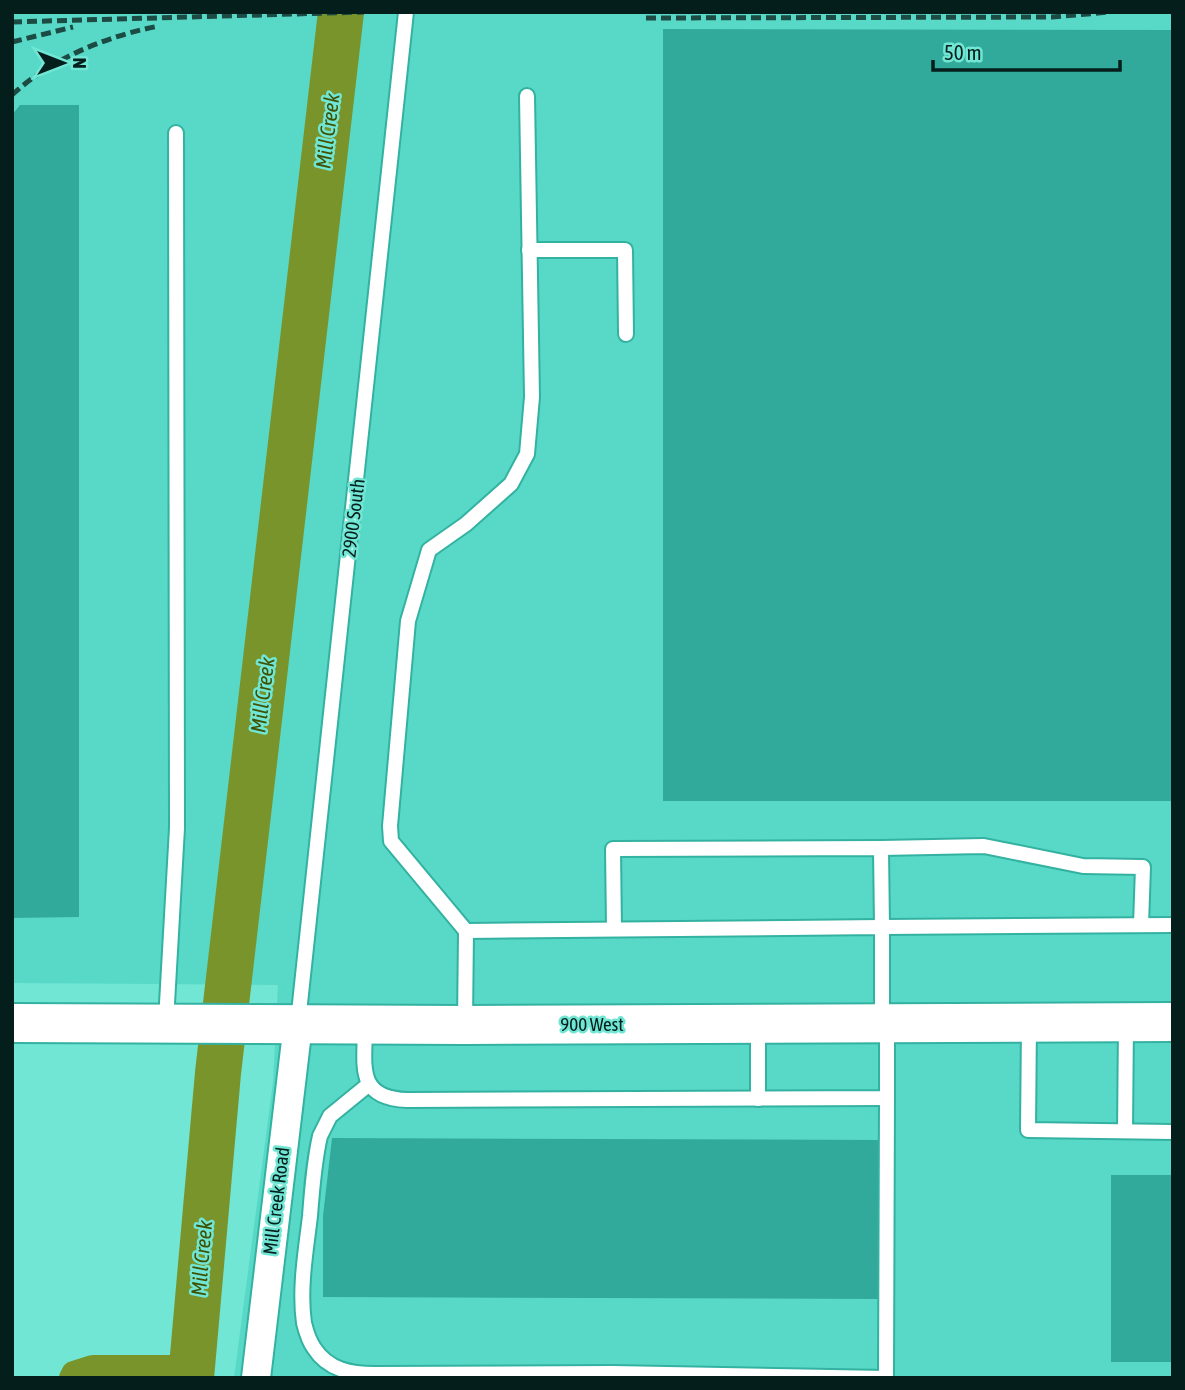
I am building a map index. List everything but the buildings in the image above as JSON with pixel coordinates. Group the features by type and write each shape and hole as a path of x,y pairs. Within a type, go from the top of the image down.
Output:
{"main road":[{"name":"900 West","path":"12,1023 465,1025 1173,1022"}],"street":[{"name":"Mill Creek Road","path":"256,1378 298,1024"}],"lane":[{"name":"2900 South","path":"298,1024 406,12"},
{"path":"465,1025 466,931 391,841 390,825 408,621 429,550 466,524 511,484 527,454 532,397 527,96"},
{"path":"176,133 177,828 184,1023"},
{"path":"529,250 625,250 626,334"},
{"path":"614,929 613,849 984,846 1083,866 1143,867 1141,925"},
{"path":"368,1085 330,1116 320,1136 304,1265 304,1324 314,1350 330,1365 349,1372 375,1374 612,1373 886,1378 887,1098 881,848"},
{"path":"466,931 1173,925"},
{"path":"1028,1022 1028,1129 1173,1132"},
{"path":"1125,1131 1126,1022"},
{"path":"758,1023 758,1099"},
{"path":"365,1024 365,1077 368,1085 384,1097 407,1100 887,1098"}],"shaded area":[{"path":"12,12 1173,12 1173,1378 234,1378 273,1082 278,985 12,983"}],"waterway":[{"name":"Mill Creek","path":"191,1378 218,1073 341,12"},
{"path":"72,1378 74,1374 93,1368 192,1368"}],"railway":[{"path":"12,22 364,12"},
{"path":"646,18 1052,17 1110,12"},
{"path":"12,95 45,70 81,50 159,26"},
{"path":"12,42 73,27"}]}
